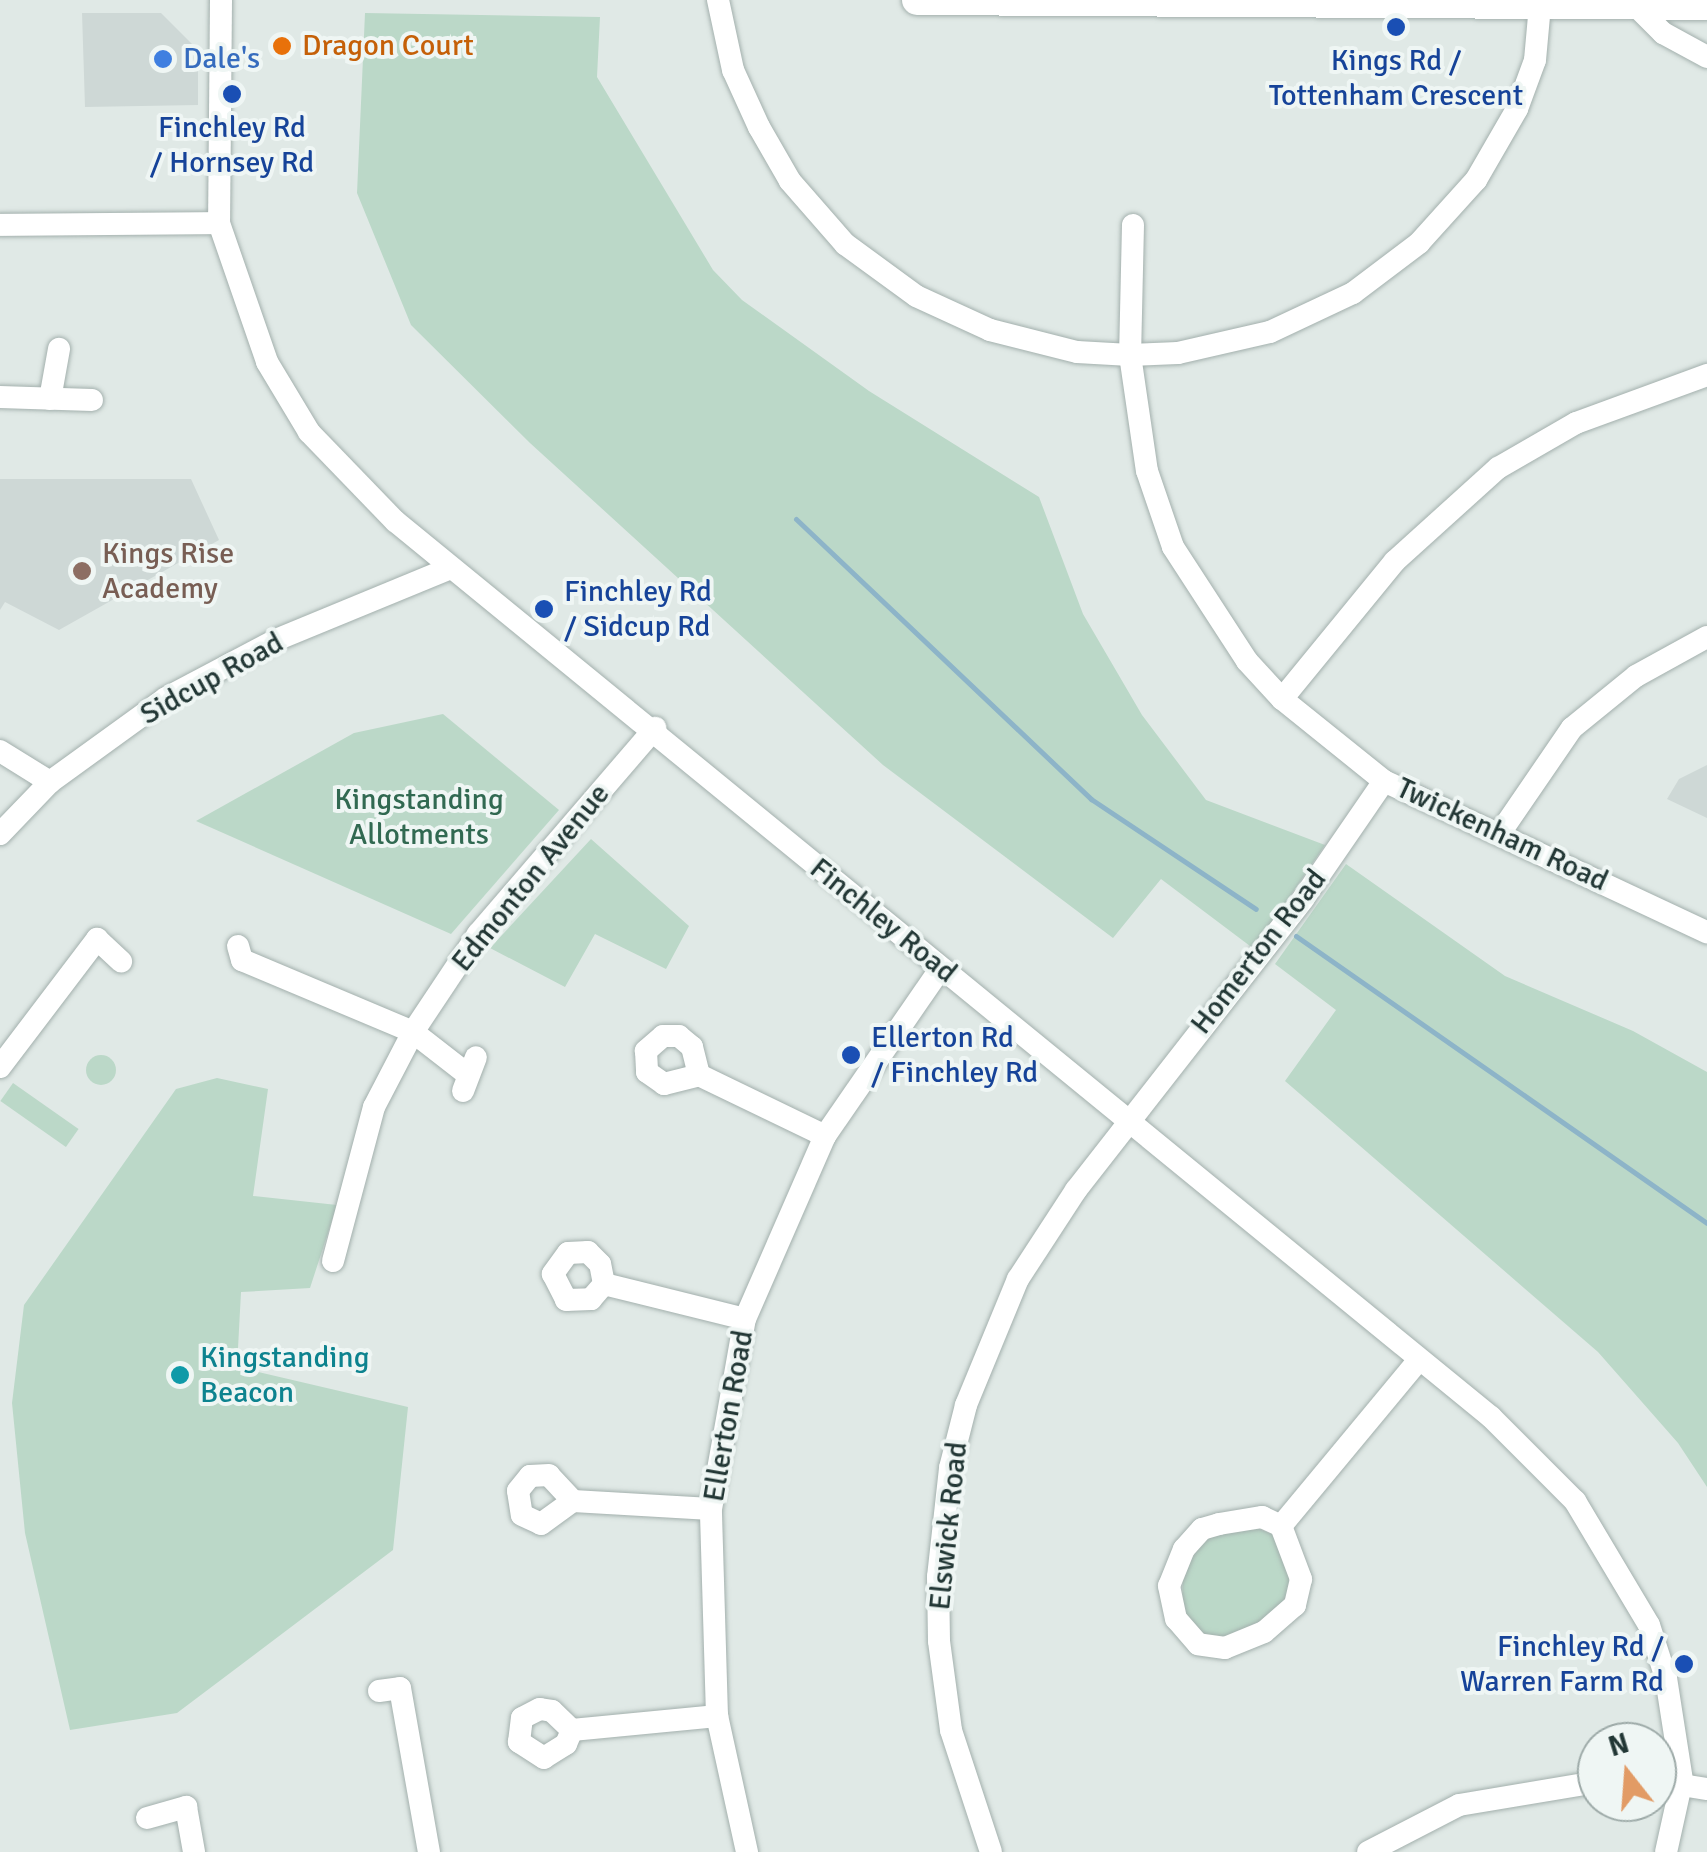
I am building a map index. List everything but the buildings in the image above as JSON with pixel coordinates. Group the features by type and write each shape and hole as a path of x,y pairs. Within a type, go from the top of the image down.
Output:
{"main road":[{"path":"917,0 1707,5"}],"street":[{"name":"Finchley Road","path":"221,0 219,223 267,362 309,432 451,568 654,728 941,968 1492,1417 1575,1500 1648,1625 1666,1678 1682,1780"},
{"path":"718,0 732,70 759,127 790,181 846,244 916,296 990,330 1076,352 1130,356 1178,353 1270,332 1353,293 1419,243 1476,180 1516,109 1535,60 1540,6"},
{"path":"1636,6 1664,32 1707,58"},
{"path":"0,225 219,223"},
{"name":"Twickenham Road","path":"1134,225 1130,356 1146,471 1173,547 1247,661 1282,699 1384,780 1707,932"},
{"path":"50,399 59,348"},
{"path":"1282,699 1395,561 1498,468 1576,423 1707,374"},
{"path":"0,397 92,400"},
{"name":"Sidcup Road","path":"0,834 50,782 166,698 276,640 451,568"},
{"path":"1500,833 1572,728 1636,676 1707,638"},
{"name":"Edmonton Avenue","path":"333,1261 374,1107 413,1032 478,934 654,728"},
{"path":"0,751 50,782"},
{"name":"Homerton Road","path":"1128,1119 1303,899 1384,780"},
{"path":"0,1066 96,939 122,961"},
{"path":"238,946 242,960 413,1032 469,1074"},
{"name":"Ellerton Road","path":"747,1852 717,1716 711,1509 745,1319 825,1136 941,968"},
{"path":"698,1075 825,1136"},
{"name":"Elswick Road","path":"991,1852 951,1730 938,1641 938,1577 950,1468 966,1406 1018,1280 1128,1119"},
{"path":"604,1284 745,1319"},
{"path":"1281,1526 1418,1360"},
{"path":"573,1501 711,1509"},
{"path":"1262,1518 1281,1526 1302,1580 1295,1605 1264,1632 1225,1648 1198,1644 1176,1619 1169,1586 1184,1550 1202,1529 1219,1524 1262,1518"},
{"path":"379,1690 400,1688 429,1852"},
{"path":"572,1730 717,1716"},
{"path":"1677,1780 1707,1788"},
{"path":"1666,1852 1682,1780"},
{"path":"1368,1852 1459,1805 1577,1785"},
{"path":"147,1818 186,1807 194,1852"}],"shaded area":[{"path":"82,13 161,13 198,50 198,105 85,107"},
{"name":"Kings Rise Academy","path":"0,479 191,479 219,540 59,630 5,602 0,610"},
{"path":"1707,765 1707,818 1667,799 1679,779"}],"green space":[{"path":"365,13 600,17 597,77 713,270 742,300 869,391 1039,497 1083,614 1142,715 1206,800 1325,845 1254,949 1161,879 1113,938 883,765 530,443 411,325 357,193"},
{"name":"Kingstanding Allotments","path":"443,714 559,810 451,934 196,821 354,733"},
{"name":"Kingstanding Allotments","path":"591,839 689,926 666,969 595,934 565,987 490,948"},
{"path":"1346,864 1505,976 1633,1031 1707,1072 1707,1487 1678,1443 1598,1352 1285,1081 1336,1010 1275,964"},
{"path":"101,1055 112,1059 116,1070 112,1081 101,1085 90,1081 86,1070 90,1059"},
{"path":"217,1078 268,1089 253,1196 337,1205 310,1288 241,1292 237,1367 408,1407 393,1550 177,1713 70,1730 25,1533 12,1403 24,1305 176,1089"},
{"path":"13,1083 79,1129 66,1147 0,1101"},
{"path":"1248,1525 1273,1534 1293,1580 1278,1616 1217,1640 1197,1632 1182,1608 1183,1572 1205,1538"}],"waterway":[{"path":"796,519 1091,799 1256,909"},
{"path":"1296,936 1707,1223"}],"place":[{"name":"Kings Rd / Tottenham Crescent","path":"1396,27"},
{"name":"Dragon Court","path":"282,46"},
{"name":"Dale's","path":"163,59"},
{"name":"Finchley Rd / Hornsey Rd","path":"232,94"},
{"name":"Kings Rise Academy","path":"82,571"},
{"name":"Finchley Rd / Sidcup Rd","path":"544,609"},
{"name":"Ellerton Rd / Finchley Rd","path":"851,1055"},
{"name":"Kingstanding Beacon","path":"180,1375"},
{"name":"Finchley Rd / Warren Farm Rd","path":"1684,1664"}]}
